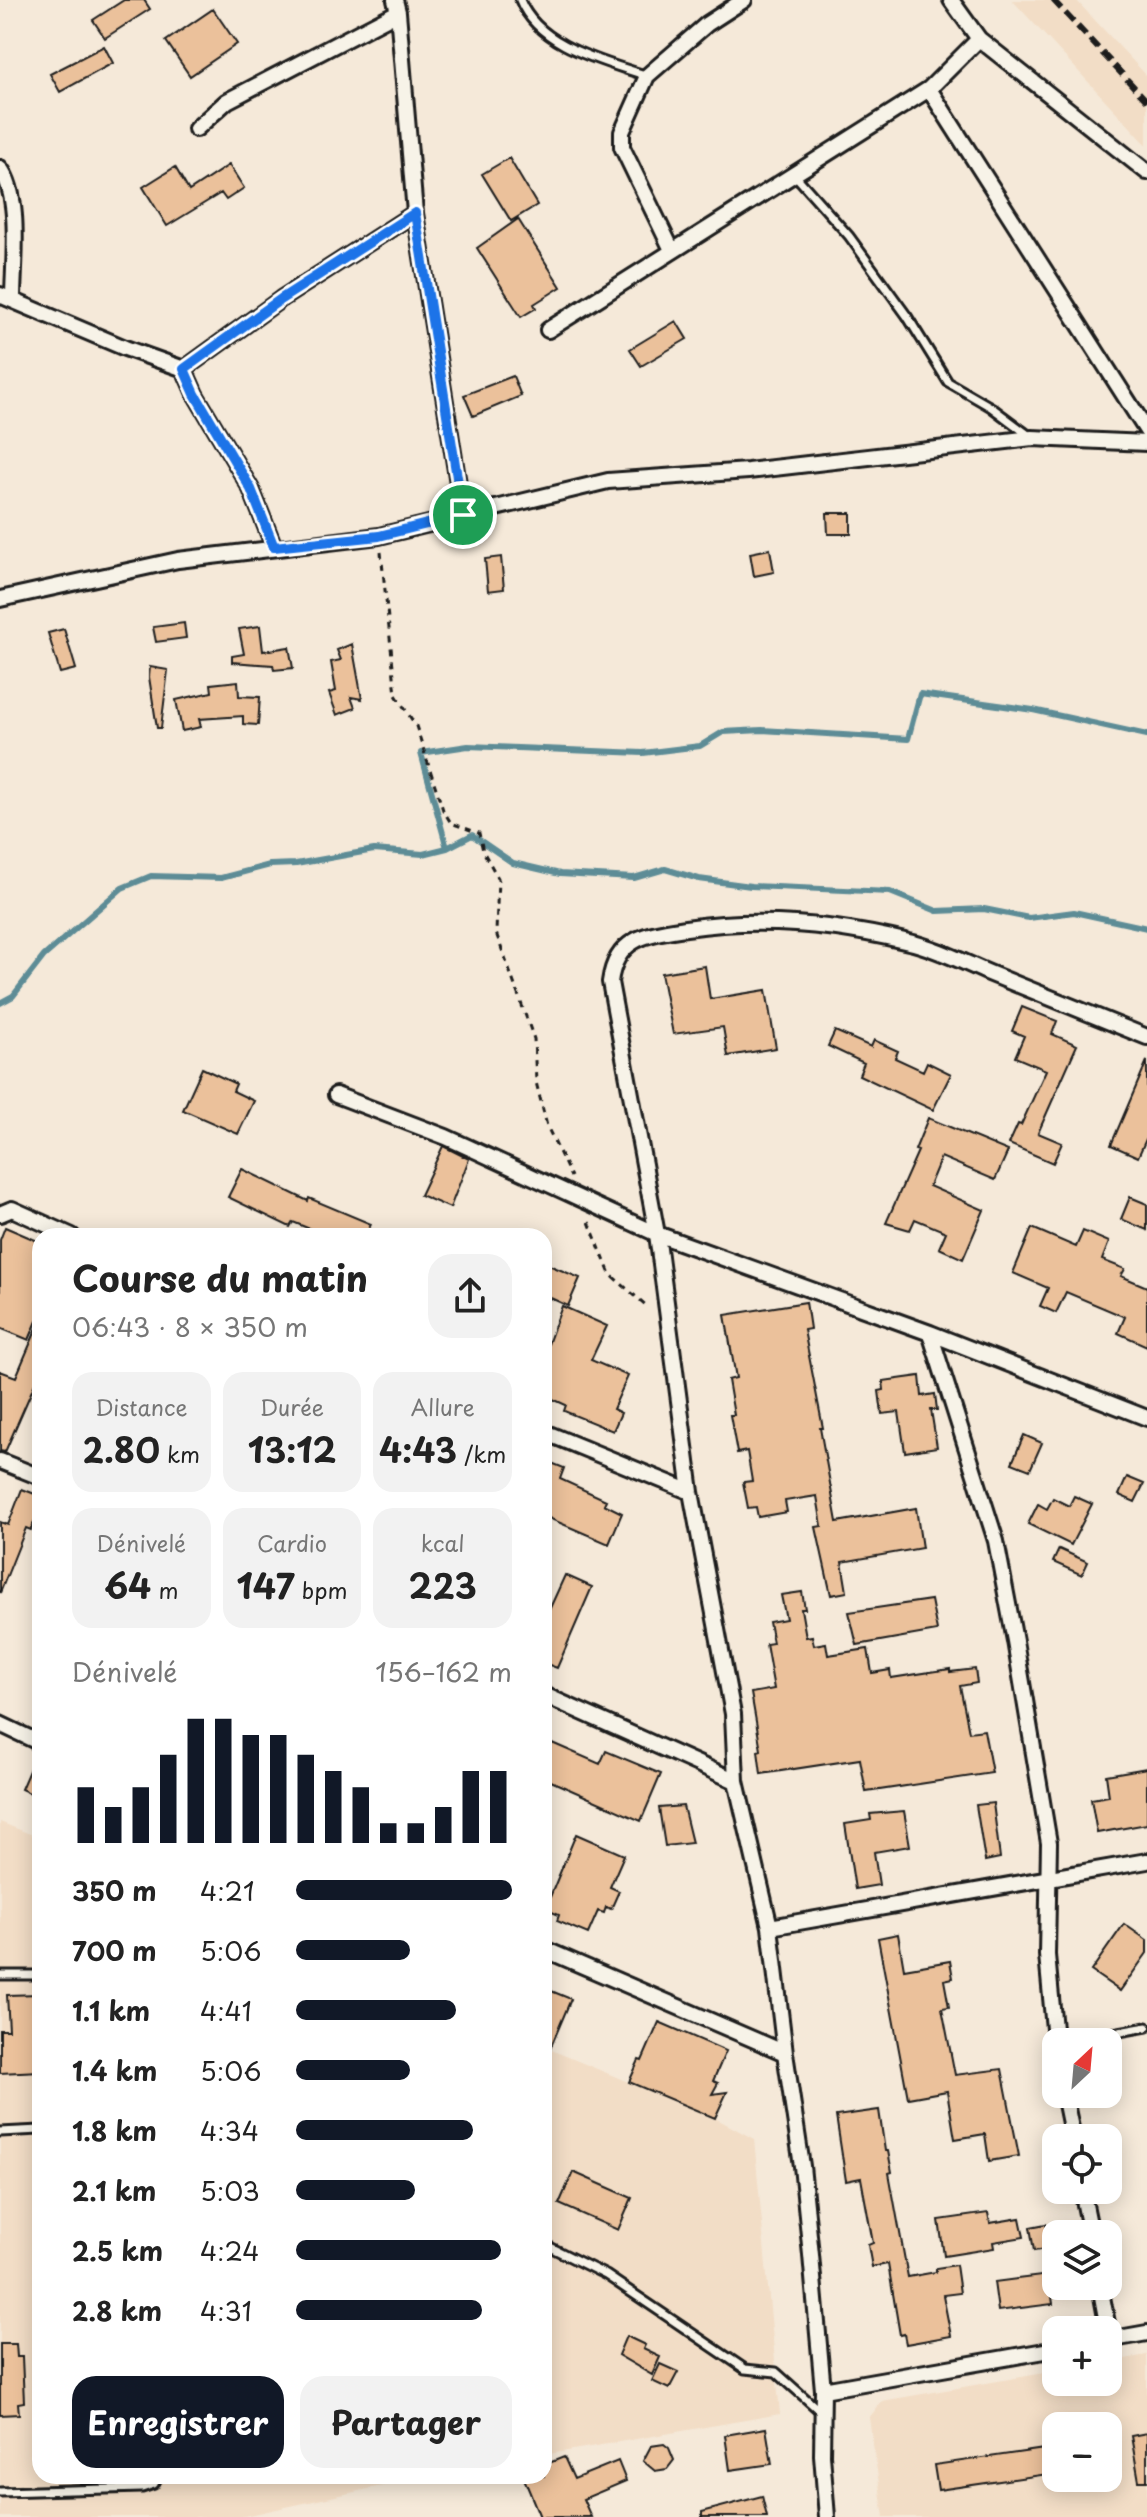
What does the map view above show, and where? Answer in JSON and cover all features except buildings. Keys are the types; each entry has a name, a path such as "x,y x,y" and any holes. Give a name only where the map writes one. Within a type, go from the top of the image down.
{"street":[{"path":"672,250 622,147 622,132 647,76 707,24 744,0"},
{"path":"951,0 979,39 1147,172"},
{"path":"196,129 227,101 397,6 415,213 463,515"},
{"path":"548,330 929,89 979,39"},
{"path":"929,89 1147,431"},
{"path":"0,168 10,181 13,213 7,297 125,348 184,369 195,394 251,489 274,547"},
{"path":"184,369 281,299 415,213"},
{"path":"0,599 178,560 379,536 608,481 748,471 1032,438 1147,443"},
{"path":"827,2517 823,2390 802,2166 770,1927 736,1781 733,1714 691,1492 657,1234 610,982 612,966 629,943 646,936 743,921 849,930 912,942 1147,1037"},
{"path":"336,1095 446,1137 657,1234 930,1333 1147,1418"},
{"path":"0,1214 12,1209 54,1228"},
{"path":"930,1333 996,1541 1049,1843 1047,1955 1055,2028"},
{"path":"552,1435 691,1492"},
{"path":"0,1461 32,1474"},
{"path":"552,1699 736,1781"},
{"path":"0,1724 32,1739"},
{"path":"770,1927 1147,1861"},
{"path":"552,1952 785,2053"},
{"path":"1122,2338 1147,2333"},
{"path":"823,2390 1042,2351"}],"lane":[{"path":"520,0 554,39 647,76"},
{"path":"794,174 849,236 907,316 948,382 991,407 1032,438"},
{"path":"0,1975 32,1975"},
{"path":"1122,2032 1147,2027"},
{"path":"0,2132 32,2130"},
{"path":"552,2248 606,2275 745,2369 776,2372 822,2413"},
{"path":"0,2492 142,2488 154,2484"}],"path":[{"path":"379,536 396,695 416,726 443,810 451,823 479,833 483,851 498,878 496,933 534,1039 536,1082 547,1126 582,1199 610,1274 667,1324"}],"shaded area":[{"path":"1012,0 1076,0 1147,76 1147,145"},
{"path":"0,1822 32,1835 32,2484 391,2484 240,2517 0,2517"},
{"path":"552,2050 715,2118 754,2139 780,2414 552,2454"},
{"path":"1147,2355 1147,2517 884,2517 869,2418 882,2401 1042,2373 1042,2396 1122,2396 1122,2359"}],"waterway":[{"path":"447,848 421,753 468,746 643,753 700,746 723,732 762,730 908,739 920,694 1033,710 1147,735"},
{"path":"0,1003 13,996 44,956 122,888 151,876 221,878 270,865 296,864 374,850 423,854 447,848 472,835 513,863 560,874 634,878 665,869 699,879 751,886 890,892 937,911 984,909 1029,918 1074,912 1147,928"}],"railway":[{"path":"1053,0 1147,101"}],"route":[{"path":"415,213 463,515 379,536 274,547 251,489 195,394 184,369 281,299 415,213"}]}
